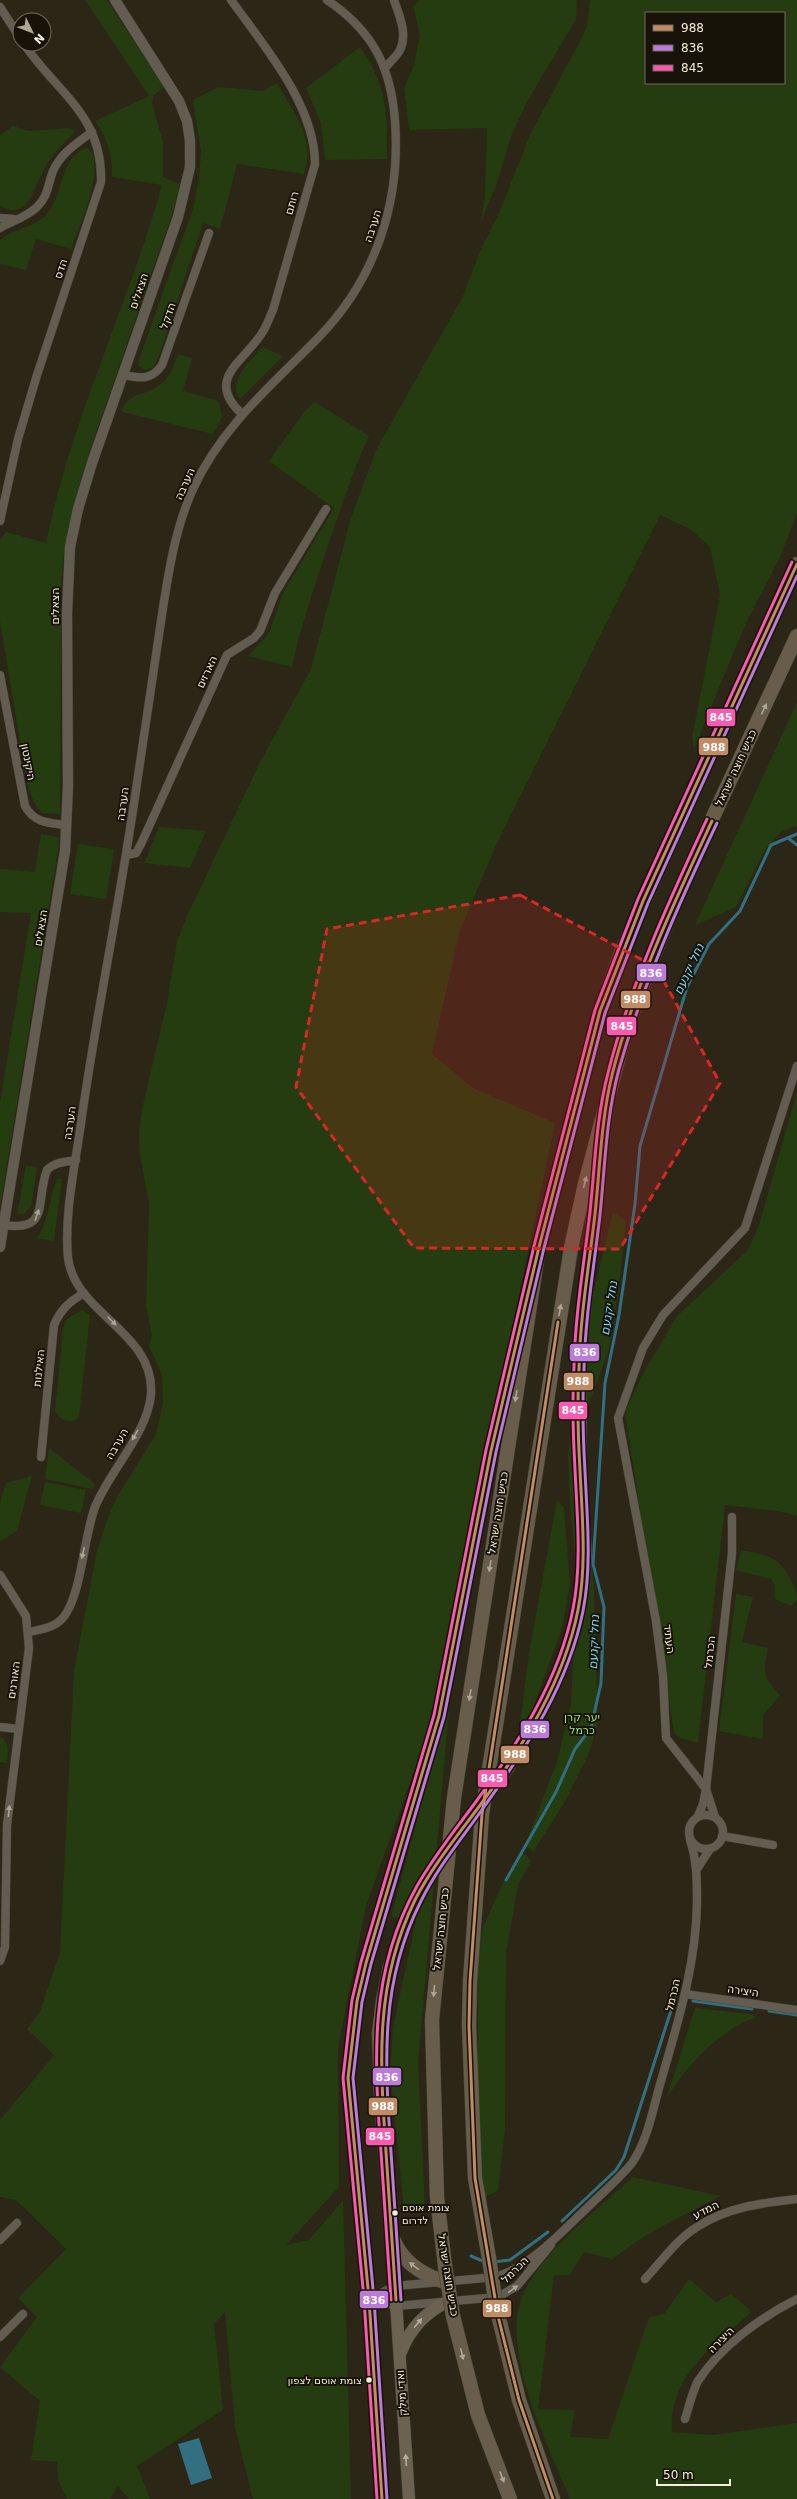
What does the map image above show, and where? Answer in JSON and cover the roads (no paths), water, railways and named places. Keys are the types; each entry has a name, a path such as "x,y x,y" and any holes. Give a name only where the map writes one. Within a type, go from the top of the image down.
{"highway":[{"name":"כביש חוצה ישראל","path":"510,2499 478,2415 453,2316 445,2266 437,2197 432,2072 432,2020 454,1798 539,1247 600,1011 622,950 797,564"},
{"name":"כביש חוצה ישראל","path":"553,2499 520,2400 496,2306 475,2178 469,2026 470,1981 482,1814 557,1328 577,1219 604,1108 625,1033 680,893 797,636"},
{"path":"546,1701 567,1653 576,1620 582,1584 585,1553 580,1486 579,1356 604,1108"},
{"path":"369,2299 348,2078 357,2001 366,1963 440,1716 491,1451 539,1247"},
{"path":"396,2286 381,2096 380,2033 384,1994 400,1935"},
{"path":"393,2238 407,2260 428,2276 445,2282"}],"main road":[{"name":"ואדי מילק","path":"396,2286 399,2356 409,2499"},
{"path":"369,2299 382,2499"},
{"path":"399,2356 418,2321 448,2301"}],"street":[{"name":"הצאלים","path":"0,1247 48,962 65,851 68,786 67,613 70,547 78,509 178,217 190,167 190,141 187,121 179,101 115,0"},
{"name":"רותם","path":"231,0 295,96 311,130 315,149 315,164 272,310 262,333 229,373 226,385 228,398 242,414"},
{"name":"הערבה","path":"29,1632 52,1627 66,1614 95,1508 146,1415 151,1395 150,1379 146,1366 136,1348 84,1293 72,1276 68,1259 70,1212 76,1160 98,1005 126,855 171,556 191,493 206,462 222,437 242,414 323,333 358,287 373,259 383,234 395,185 395,120 392,92 386,67 363,30 346,13 327,0"},
{"path":"386,67 400,50 403,38 401,19 394,0"},
{"path":"0,7 12,26"},
{"name":"הדס","path":"0,521 18,439 37,375 101,182 102,163 97,141 73,102 31,52"},
{"path":"0,228 28,215 38,207 46,196 58,163 74,145 92,132"},
{"path":"0,218 17,219"},
{"name":"הדקל","path":"123,375 149,378 156,374 162,365 209,232"},
{"name":"הארזים","path":"126,855 136,853 141,844 227,655 254,638 260,631 275,593 326,509"},
{"name":"היקינטון","path":"0,675 25,806 29,814 37,820 66,825"},
{"name":"העתיד","path":"706,1789 666,1738 663,1676 656,1621 631,1480 618,1418 643,1348 663,1314 745,1228 797,1066"},
{"path":"4,1225 25,1226 34,1222 38,1215 47,1170 52,1165 76,1160"},
{"name":"האילנות","path":"41,1457 54,1325 60,1311 68,1303 84,1293"},
{"name":"הכרמל","path":"698,1816 703,1804 706,1789 732,1553 732,1517"},
{"name":"האורנים","path":"0,1575 23,1611 29,1632 29,1648 7,1825 4,1947 0,1961"},
{"path":"0,1727 18,1729"},
{"name":"הכרמל","path":"706,1789 715,1817"},
{"path":"697,1870 710,1849 720,1842 722,1836 722,1826 715,1817 704,1814 698,1816 689,1825 690,1840 698,1848 710,1849"},
{"path":"722,1836 774,1845"},
{"name":"הכרמל","path":"369,2299 396,2286 504,2275 526,2262 561,2232 625,2172 638,2154 686,1994 696,1937 697,1870 690,1840"},
{"name":"היצירה","path":"686,1994 797,2010"},
{"name":"המדע","path":"645,2279 696,2227 719,2214 748,2205 797,2199"},
{"path":"0,2240 17,2223"},
{"name":"הכרמל","path":"369,2299 396,2306 491,2298 507,2293 525,2279 561,2232"},
{"name":"היצירה","path":"685,2419 698,2382 713,2363 743,2333 763,2318 797,2299"},
{"path":"0,2336 23,2314"}],"water":[{"path":"199,2438 212,2478 191,2485 178,2444"}],"waterway":[{"name":"נחל יקנעם","path":"506,1880 556,1792 575,1749 591,1728 601,1683 604,1607 593,1564 605,1383 619,1315 635,1204 640,1146 687,987 709,944 740,911 771,845 797,834"},
{"path":"788,838 797,845"},
{"path":"562,2221 616,2170 624,2157 675,1998"},
{"path":"693,2001 752,2009"},
{"path":"769,2011 797,2015"},
{"path":"493,2262 510,2260 548,2232"},
{"path":"471,2256 485,2262"}],"tunnel":[{"path":"401,1935 416,1899 443,1856 509,1766 546,1701"}],"place":[{"name":"צומת אוסם לדרום","path":"395,2213"},
{"name":"צומת אוסם לצפון","path":"369,2380"}],"park label":[{"name":"יער קרן כרמל","path":"582,1723"}]}
